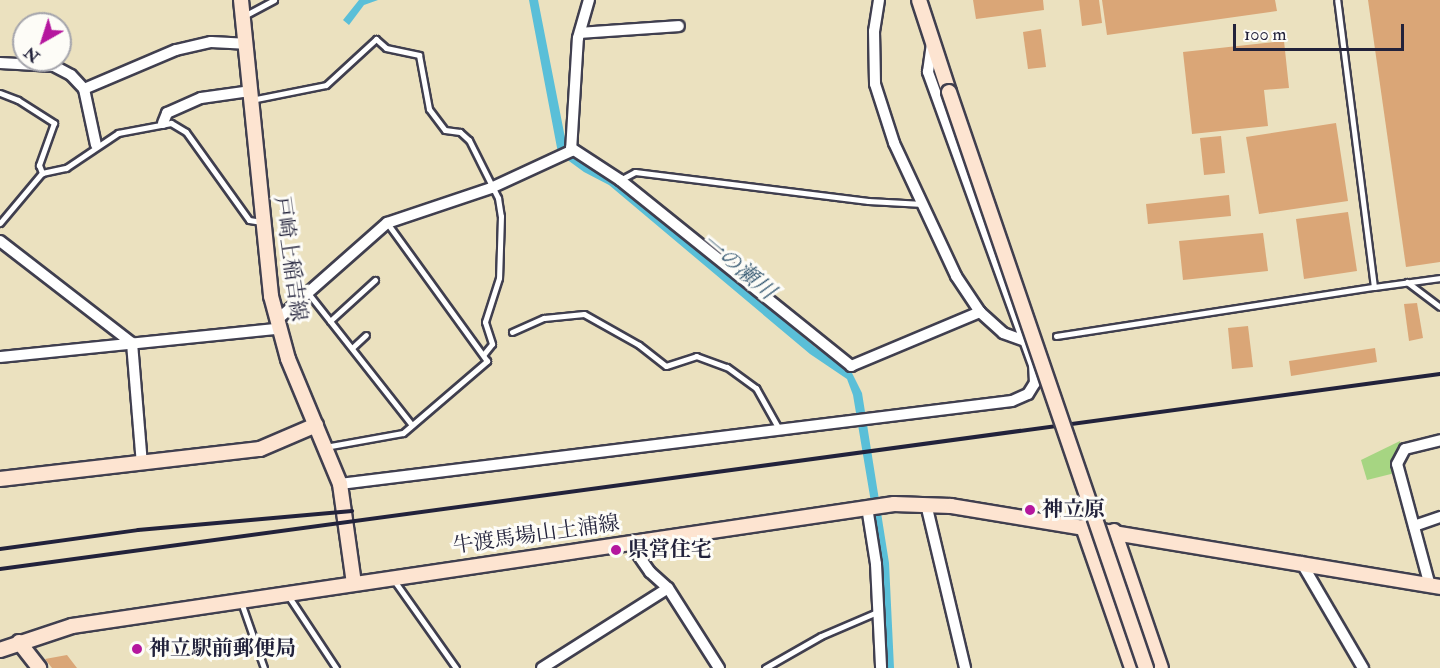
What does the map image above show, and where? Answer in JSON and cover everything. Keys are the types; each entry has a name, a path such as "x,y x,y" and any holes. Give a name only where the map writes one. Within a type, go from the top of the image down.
{"main road":[{"name":"戸崎上稲吉線","path":"241,0 262,222 277,325 340,484 354,583"},
{"path":"919,0 1146,668"},
{"path":"0,479 260,449 316,425"},
{"name":"牛渡馬場山土浦線","path":"0,650 72,626 867,507 926,504 1114,531 1435,586"},
{"path":"1083,527 1132,668"},
{"path":"1114,531 1161,668"},
{"path":"19,642 39,668"}],"street":[{"path":"571,148 580,33 590,0"},
{"path":"879,0 874,32 875,84 894,143 925,204 956,276 980,312 1003,333 1025,341"},
{"path":"580,33 679,26"},
{"path":"340,484 1012,401 1028,394 1035,382 1025,341 928,72 932,38"},
{"path":"84,89 176,50 211,42 245,44"},
{"path":"0,63 54,66 71,75 84,89 96,144"},
{"path":"163,123 167,113 201,98 250,96"},
{"path":"571,148 620,180 851,366 980,312"},
{"path":"0,357 277,325 308,293 387,223 494,187 571,148"},
{"path":"0,242 132,343 142,464"},
{"path":"1435,586 1414,526 1397,464 1405,449 1440,440"},
{"path":"926,504 965,668"},
{"path":"867,507 879,611 881,668"},
{"path":"1414,526 1440,517"},
{"path":"628,542 650,572 668,588 719,668"},
{"path":"1301,562 1363,668"},
{"path":"542,668 668,588"}],"lane":[{"path":"243,16 274,0"},
{"path":"1337,0 1374,286"},
{"path":"250,96 326,85 376,39 386,48 419,55 429,109 445,130 460,132 469,140 494,187 501,216 499,278 485,322 492,344 483,355"},
{"path":"0,93 18,100 54,123 39,165 42,173"},
{"path":"0,223 42,173 66,168 96,144 118,134 163,123 171,123 186,132 249,220 262,222"},
{"path":"620,180 635,172 868,201 925,204"},
{"path":"325,447 403,433 487,361 387,223"},
{"path":"1056,336 1374,286 1440,278"},
{"path":"330,321 375,279"},
{"path":"1407,282 1440,307"},
{"path":"308,293 412,425"},
{"path":"512,332 544,318 584,314 639,345 666,366 696,356 727,367 756,388 779,429"},
{"path":"352,348 366,335"},
{"path":"391,578 456,668"},
{"path":"287,594 336,668"},
{"path":"241,601 264,668"},
{"path":"765,668 821,636 879,611"}],"green space":[{"path":"1400,441 1404,456 1395,473 1367,480 1361,460"}],"water":[{"path":"359,0 378,0 364,5 349,25 343,20"},
{"path":"529,0 538,0 567,148 613,178 815,347 852,373 862,393 889,563 894,668 884,668 873,514 853,395 847,379 810,354 609,185 584,172 558,153"}],"building":[{"path":"973,0 1043,0 1044,10 976,19"},
{"path":"1079,0 1099,0 1102,23 1082,26"},
{"path":"1102,0 1275,0 1277,11 1107,35"},
{"path":"1368,0 1440,0 1440,262 1406,267"},
{"path":"1041,29 1046,67 1028,69 1023,32"},
{"path":"1284,41 1289,88 1264,90 1268,126 1192,134 1183,52"},
{"path":"1336,123 1348,201 1259,214 1246,137"},
{"path":"1221,136 1225,173 1204,175 1200,138"},
{"path":"1229,195 1231,216 1148,224 1146,204"},
{"path":"1348,212 1357,271 1304,279 1296,219"},
{"path":"1263,233 1268,271 1183,280 1179,241"},
{"path":"1417,303 1423,338 1409,341 1404,304"},
{"path":"1248,326 1253,367 1232,369 1228,328"},
{"path":"1375,348 1377,362 1291,376 1289,361"},
{"path":"67,655 77,668 52,668 45,659"}],"railway":[{"path":"0,569 1440,374"},
{"path":"0,549 138,530 352,511"}],"place":[{"name":"神立原","path":"1030,510"},
{"name":"県営住宅","path":"616,550"},
{"name":"神立駅前郵便局","path":"137,649"}],"water label":[{"name":"一の瀬川","path":"738,267"}]}
